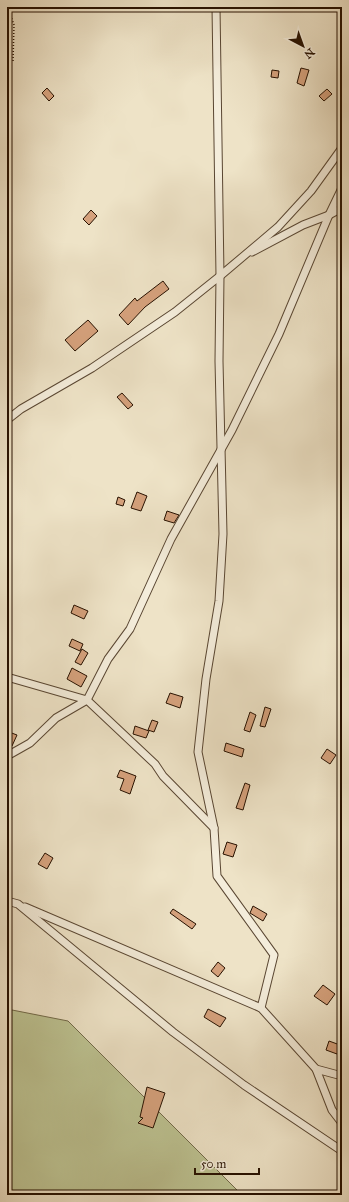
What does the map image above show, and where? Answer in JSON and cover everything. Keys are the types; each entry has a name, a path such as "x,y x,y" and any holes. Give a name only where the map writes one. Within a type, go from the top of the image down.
{"street":[{"path":"216,7 220,276 219,361 223,534 219,601 206,679 198,752 214,828 217,876 274,955 261,1008"},
{"path":"7,420 20,409 92,368 168,316 220,276 278,227 311,191 342,148"},
{"path":"7,756 30,743 56,718 87,700 108,659 130,629 171,539 232,430 279,334 329,215 342,188"},
{"path":"240,259 303,225 329,215 342,208"},
{"path":"7,677 87,700 155,764 163,776 214,828"},
{"path":"7,901 18,904 261,1008 316,1069 332,1110 342,1123"},
{"path":"18,904 173,1032 244,1085 342,1151"},
{"path":"316,1069 342,1076"}],"path":[{"path":"8,7 14,25 13,62"}],"green space":[{"path":"7,1009 68,1021 242,1195 7,1195"}],"building":[{"path":"301,68 309,70 304,86 297,83"},
{"path":"272,70 279,71 278,78 271,77"},
{"path":"47,88 54,96 49,101 42,93"},
{"path":"327,89 332,94 324,101 319,96"},
{"path":"91,210 97,216 89,225 83,219"},
{"path":"163,281 169,289 145,307 128,325 119,315 135,298 137,301"},
{"path":"88,320 98,331 75,351 65,340"},
{"path":"122,393 133,405 128,409 117,397"},
{"path":"137,492 147,496 141,511 131,508"},
{"path":"118,497 125,500 123,506 116,504"},
{"path":"167,511 179,515 174,523 164,520"},
{"path":"74,605 88,611 84,619 71,613"},
{"path":"72,639 83,644 80,651 69,646"},
{"path":"82,649 88,653 81,665 75,662"},
{"path":"72,668 87,676 81,687 67,679"},
{"path":"170,693 183,697 180,708 166,703"},
{"path":"265,707 271,709 265,727 260,726"},
{"path":"250,712 256,715 250,732 244,730"},
{"path":"152,720 158,722 154,732 148,730"},
{"path":"135,726 149,731 146,738 133,734"},
{"path":"9,732 17,735 12,746 7,744 7,736"},
{"path":"226,743 244,749 242,757 224,751"},
{"path":"327,749 336,755 330,764 321,758"},
{"path":"120,770 136,776 130,794 120,790 124,779 117,777"},
{"path":"245,783 250,785 243,810 236,808"},
{"path":"227,842 237,845 233,857 223,854"},
{"path":"45,853 53,858 47,869 38,864"},
{"path":"253,906 267,914 263,921 250,913"},
{"path":"173,909 196,924 192,929 170,913"},
{"path":"218,962 225,968 218,977 211,971"},
{"path":"323,985 335,994 327,1005 314,996"},
{"path":"208,1009 226,1018 220,1027 204,1017"},
{"path":"329,1041 340,1045 337,1054 326,1050"},
{"path":"147,1087 165,1093 153,1128 138,1123 143,1118 140,1117"}]}
